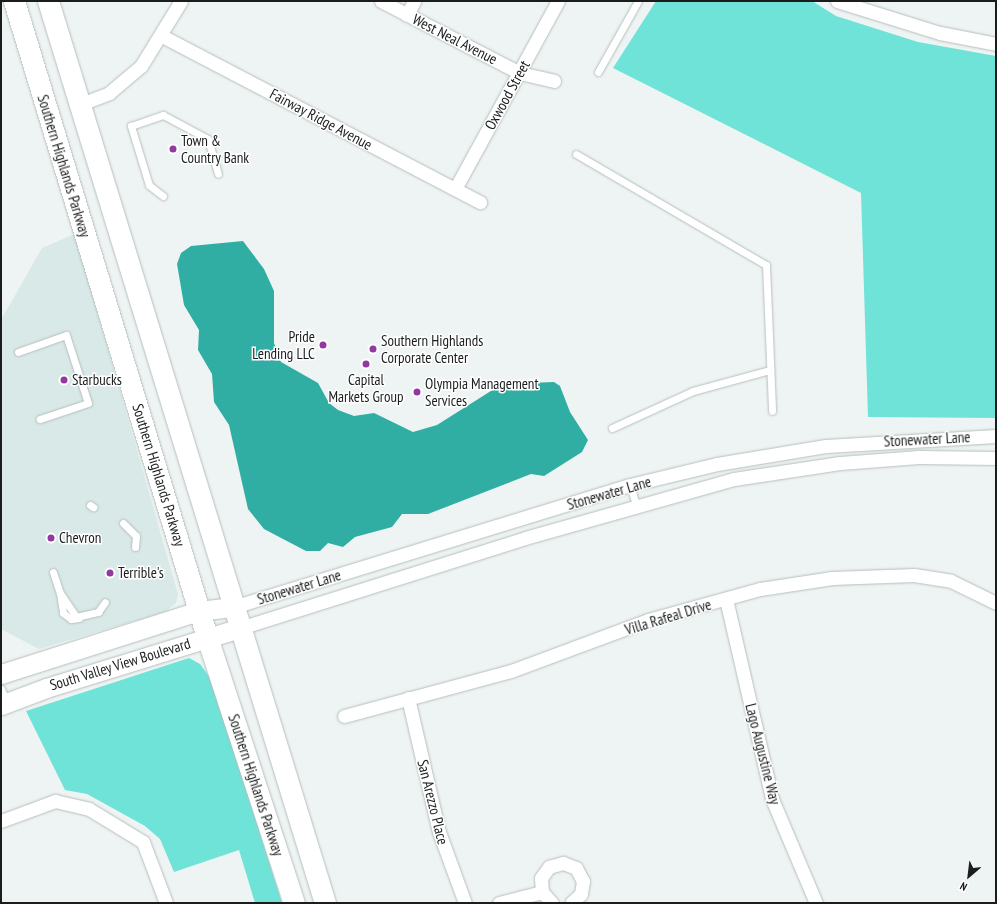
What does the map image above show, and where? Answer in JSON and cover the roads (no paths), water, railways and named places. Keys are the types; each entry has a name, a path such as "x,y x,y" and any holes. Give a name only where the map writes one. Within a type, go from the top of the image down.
{"main road":[{"name":"Southern Highlands Parkway","path":"14,1 207,637 294,903"},
{"name":"Southern Highlands Parkway","path":"48,1 81,104 123,249 325,903"},
{"path":"92,258 123,249"},
{"name":"South Valley View Boulevard","path":"1,674 200,611 233,607"},
{"name":"South Valley View Boulevard","path":"3,699 240,628"}],"street":[{"path":"81,104 109,93 141,66 162,36 181,1"},
{"name":"West Neal Avenue","path":"381,1 520,73 554,81"},
{"path":"407,14 414,1"},
{"name":"Oxwood Street","path":"455,189 520,73 558,1"},
{"path":"836,1 934,32 996,44"},
{"name":"Fairway Ridge Avenue","path":"162,36 480,202"},
{"name":"Stonewater Lane","path":"233,607 630,485 811,448 996,436"},
{"name":"Stonewater Lane","path":"240,628 636,505 782,470 919,457 996,458"},
{"name":"Villa Rafeal Drive","path":"344,716 511,671 648,620 726,599 792,584 887,575 939,578 994,598"},
{"name":"Lago Augustine Way","path":"726,599 772,799 816,903"},
{"name":"San Arezzo Place","path":"408,698 439,832 466,903"},
{"path":"1,821 55,801 78,805 114,822 144,842 166,903"},
{"path":"552,903 542,892 544,872 556,864 570,865 583,881 581,894 572,903"},
{"path":"499,903 542,892"}],"lane":[{"path":"598,72 638,1"},
{"path":"163,196 149,185 131,126 163,115 208,139 218,174"},
{"path":"576,154 766,265 772,411"},
{"path":"18,352 66,335 88,403 40,419"},
{"path":"612,428 693,391 770,370"},
{"path":"630,485 636,505"},
{"path":"123,523 136,536 135,547"},
{"path":"53,572 60,593 71,614 80,618 98,612 105,602"}],"place":[{"name":"Town & Country Bank","path":"173,149"},
{"name":"Pride Lending LLC","path":"323,345"},
{"name":"Southern Highlands Corporate Center","path":"373,349"},
{"name":"Capital Markets Group","path":"366,364"},
{"name":"Starbucks","path":"64,380"},
{"name":"Olympia Management Services","path":"417,392"},
{"name":"Chevron","path":"51,538"},
{"name":"Terrible's","path":"110,573"}]}
